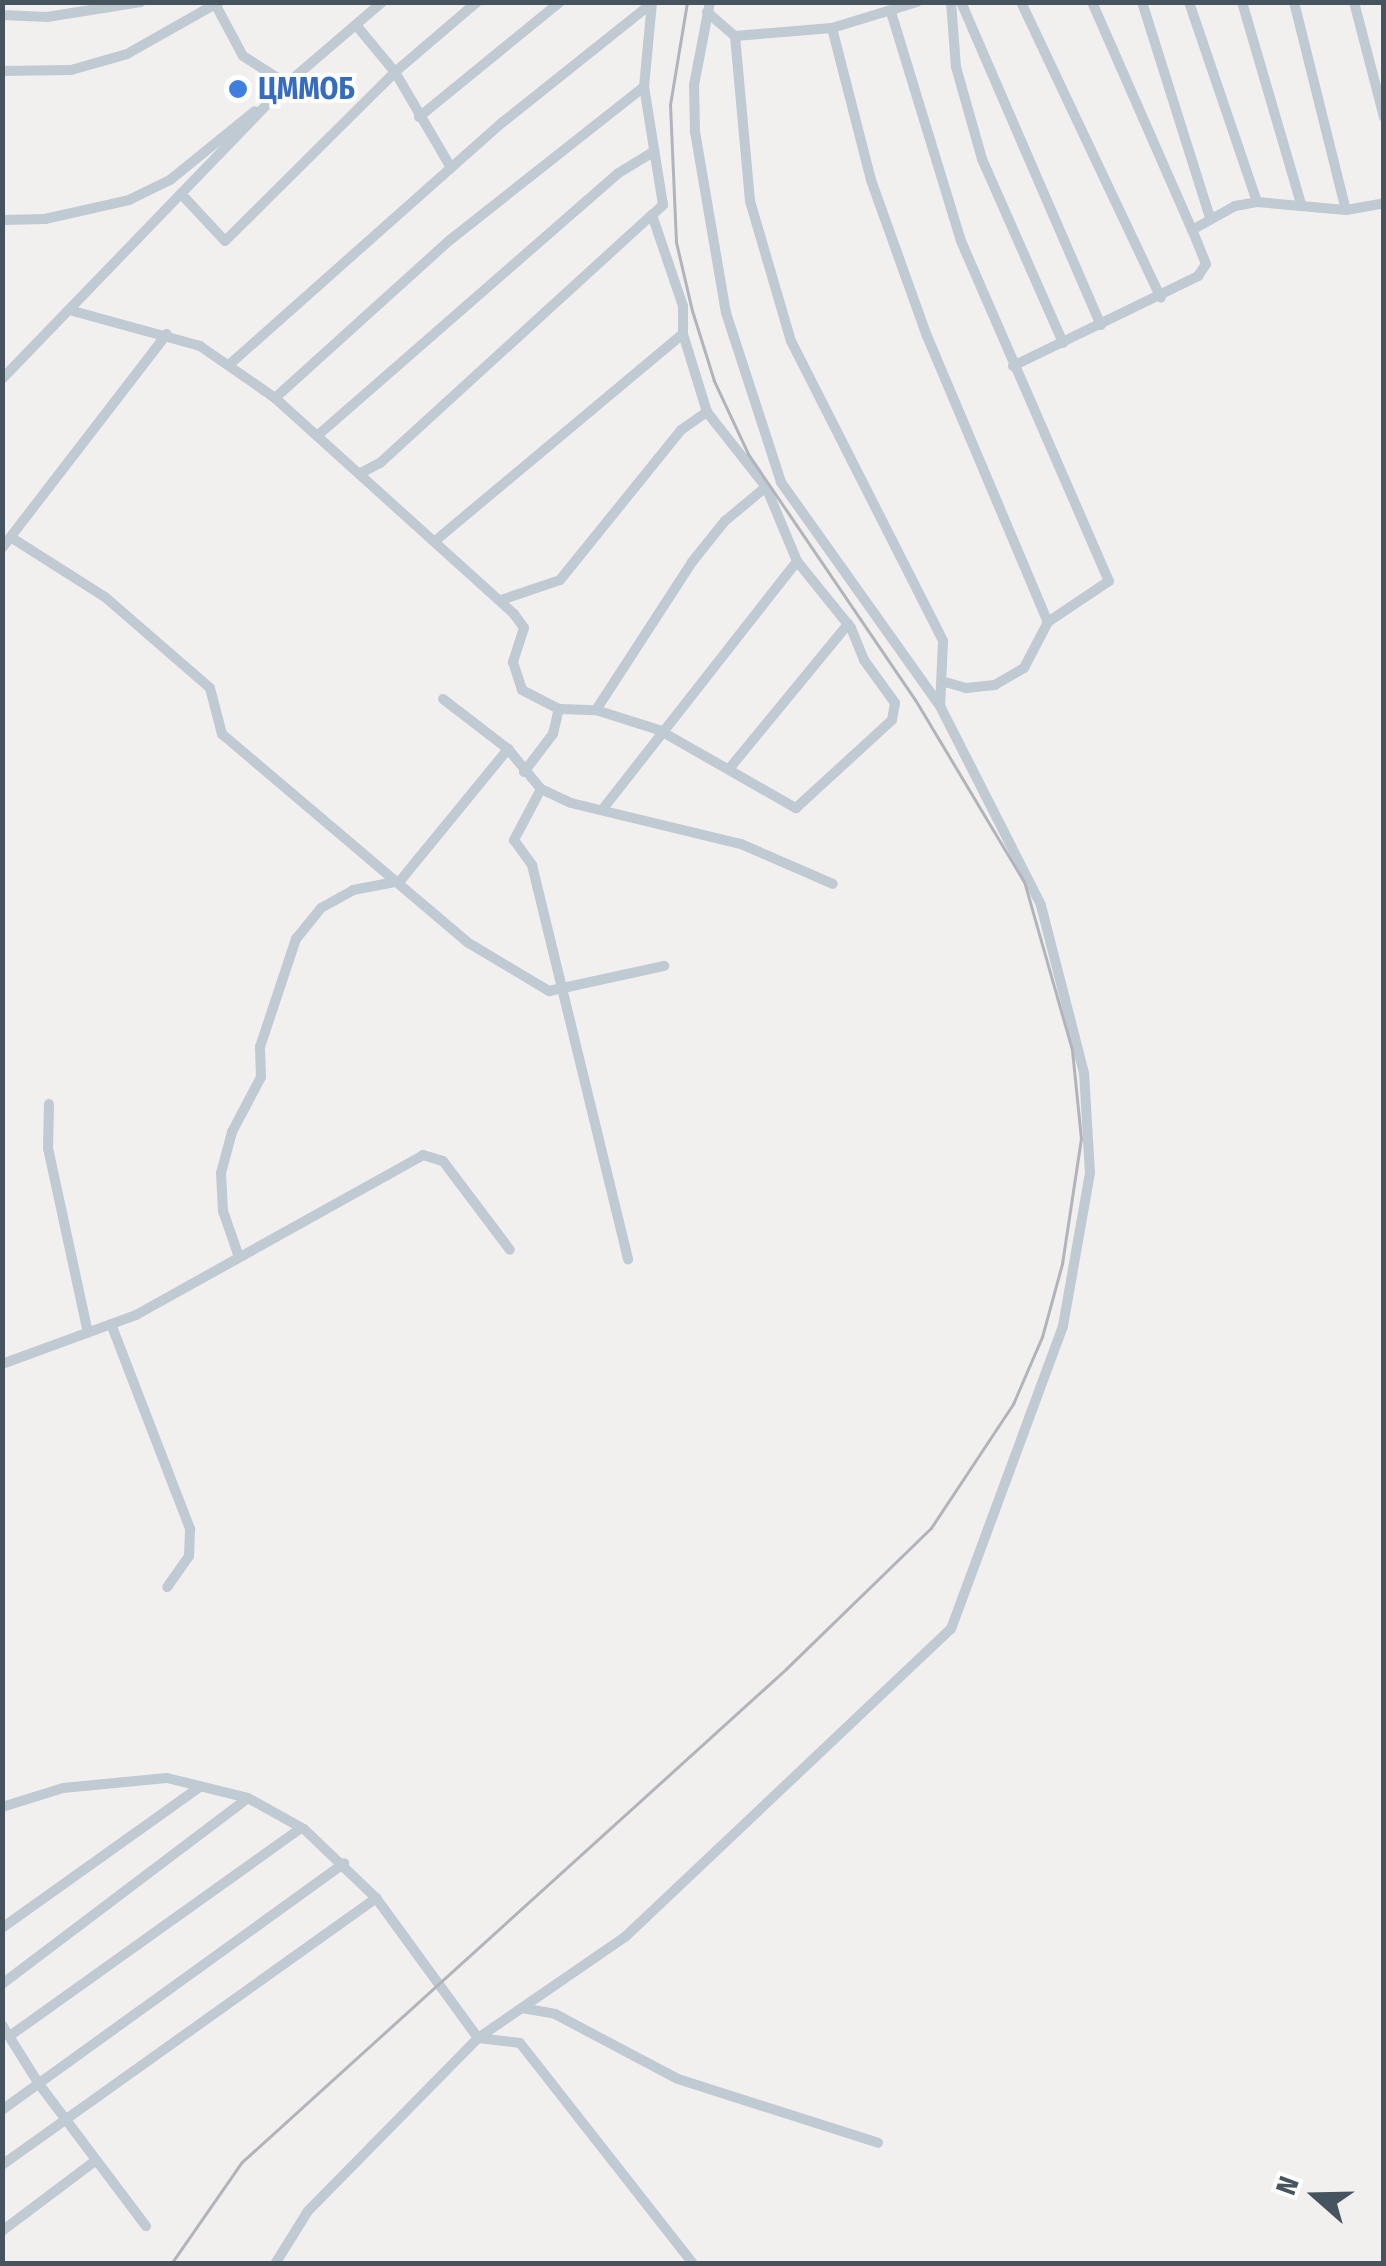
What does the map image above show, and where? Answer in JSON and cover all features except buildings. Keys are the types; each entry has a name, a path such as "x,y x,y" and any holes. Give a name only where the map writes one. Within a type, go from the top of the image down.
{"street":[{"path":"2,15 47,16 140,2"},
{"path":"2,220 46,220 129,200 194,163 382,2"},
{"path":"184,197 225,241 395,72 476,2"},
{"path":"420,117 560,2"},
{"path":"736,36 832,28 917,2"},
{"path":"951,2 956,67 982,159 1063,343"},
{"path":"961,2 1101,325"},
{"path":"1022,2 1161,298"},
{"path":"1013,366 1161,298 1205,271 1192,230 1092,2"},
{"path":"1142,2 1210,218"},
{"path":"1189,2 1257,202"},
{"path":"1242,2 1301,204"},
{"path":"1294,2 1346,210"},
{"path":"1354,2 1384,116"},
{"path":"360,474 380,463 663,205 644,87 652,3"},
{"path":"230,364 451,168 652,3"},
{"path":"2,71 71,70 127,54 212,4 243,56 288,84"},
{"path":"708,7 736,36 750,201 791,341 943,641 940,706"},
{"path":"275,2264 308,2212 478,2038 625,1937 951,1629 1063,1326 1090,1173 1084,1074 1041,905 940,706 782,482 726,313 695,130 694,85 708,7"},
{"path":"891,12 961,241 1108,580 1048,622 1024,668 995,685 966,688 944,682"},
{"path":"356,25 395,72 451,168"},
{"path":"832,28 871,180 927,336 1048,622"},
{"path":"2,379 184,197 288,84"},
{"path":"275,398 450,240 644,87"},
{"path":"318,436 617,174 653,152"},
{"path":"1192,230 1210,218 1257,202 1346,210 1384,203"},
{"path":"73,311 167,334 230,364 275,398 500,600 524,628 514,674 522,690 560,710 596,710 659,730 796,808 892,720 895,702 864,660 848,624 797,561 766,487 707,412 683,334 683,306 652,215"},
{"path":"2,548 167,334"},
{"path":"435,541 683,334"},
{"path":"500,600 560,580 681,430 707,412"},
{"path":"596,710 692,562 726,521 766,487"},
{"path":"12,538 105,597 210,688 222,734 467,942 538,986 562,992 664,966"},
{"path":"602,810 659,730 797,561"},
{"path":"729,770 848,624"},
{"path":"443,698 508,749 540,789 602,810 741,844 833,884"},
{"path":"524,772 553,734 560,710"},
{"path":"240,1257 223,1211 221,1173 232,1132 260,1077 260,1047 296,939 321,908 353,890 400,882 508,749"},
{"path":"540,789 514,840 532,866 628,1259"},
{"path":"49,1104 48,1148 88,1332"},
{"path":"2,1364 111,1324 423,1155 442,1161 510,1250"},
{"path":"111,1324 190,1529 189,1556 168,1587"},
{"path":"2,1807 115,1779 168,1778 248,1798 301,1828 344,1863 376,1898 478,2038 520,2043 693,2264"},
{"path":"2,1928 200,1787"},
{"path":"2,1984 248,1798"},
{"path":"2,2052 13,2040 301,1828"},
{"path":"2,2110 344,1863"},
{"path":"2,2165 376,1898"},
{"path":"522,2008 555,2014 678,2079 878,2144"},
{"path":"2,2024 38,2084 146,2226"},
{"path":"2,2232 95,2162"}],"railway":[{"path":"171,2264 242,2162 786,1669 931,1528 1013,1404 1042,1337 1062,1264 1081,1139 1072,1050 1024,882 915,700 748,454 714,381 692,311 676,242 670,105 687,2"}],"place":[{"name":"ЦММОБ","path":"238,89"}]}
